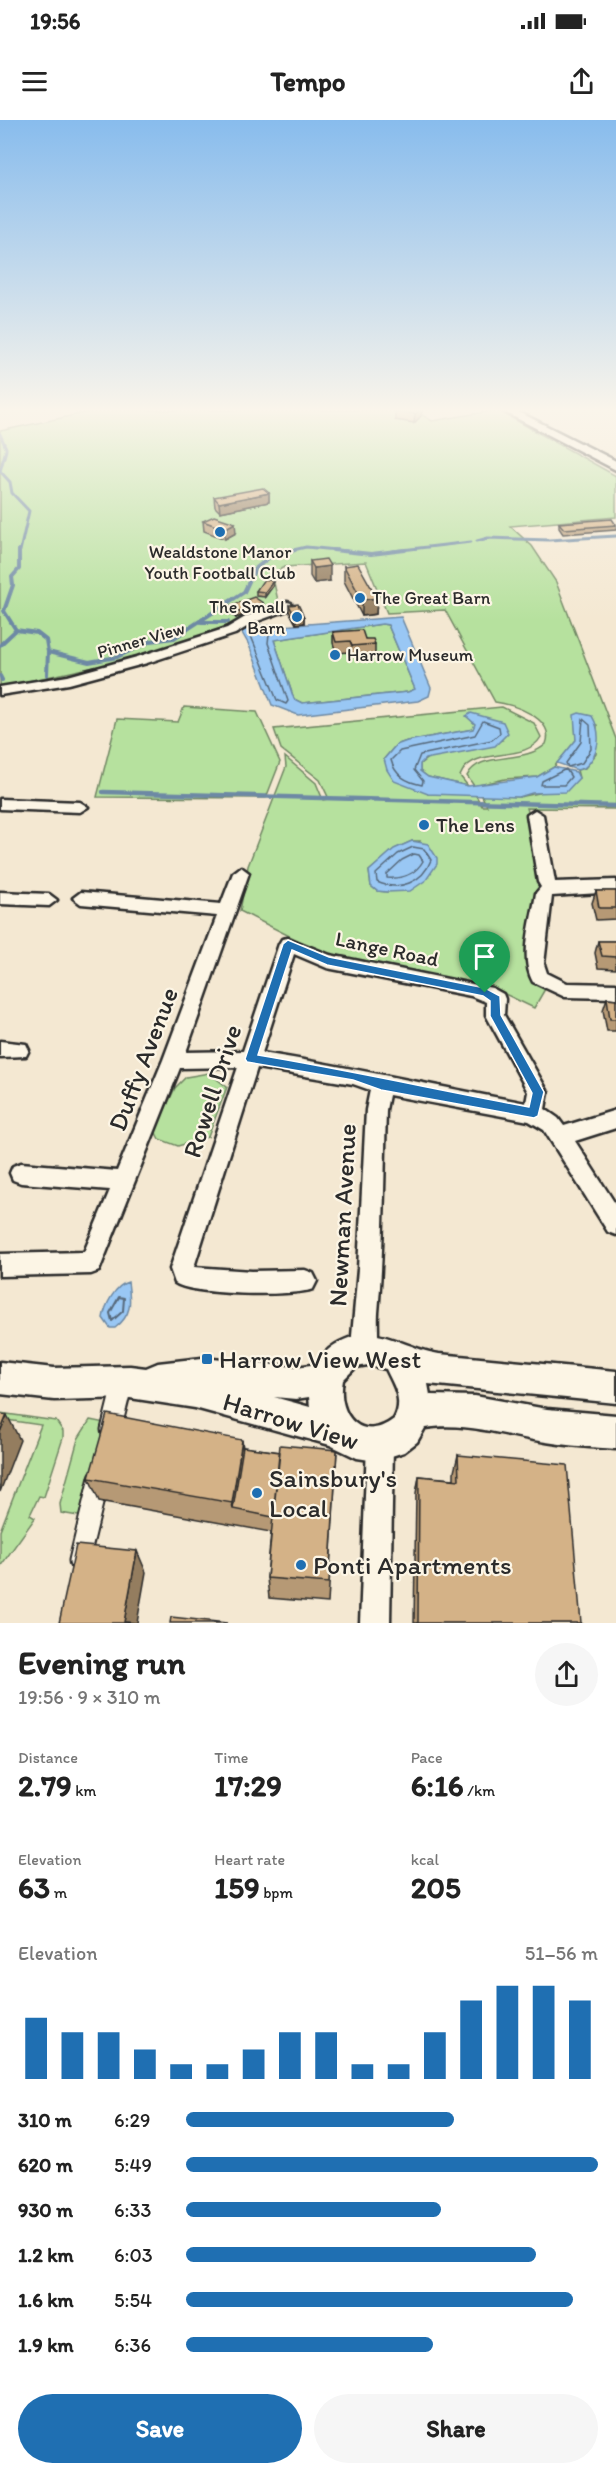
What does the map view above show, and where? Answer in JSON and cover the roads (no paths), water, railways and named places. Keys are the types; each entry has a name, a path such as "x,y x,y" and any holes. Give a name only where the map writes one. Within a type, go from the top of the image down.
{"street":[{"name":"Pinner View","path":"0,691 69,680 142,660 231,631 252,619 287,606"},
{"path":"0,804 80,807"},
{"path":"535,815 546,882 551,888"},
{"name":"Duffy Avenue","path":"0,1265 91,1263 173,1060 241,873"},
{"path":"616,886 551,888 544,893 535,964 538,976 565,990 616,991"},
{"path":"0,898 49,900"},
{"path":"81,898 229,911"},
{"name":"Rowell Drive","path":"288,944 182,1269 183,1275 187,1278 252,1282 305,1281"},
{"name":"Lange Road","path":"288,944 327,961 471,989 496,999 495,1016 538,1092 534,1113"},
{"path":"173,1060 251,1059 353,1076 381,1085 534,1113 551,1124 560,1136 616,1225"},
{"name":"Newman Avenue","path":"366,1349 364,1336 370,1269 376,1110 381,1085"},
{"path":"560,1136 616,1119"},
{"path":"21,1173 123,1181"},
{"path":"336,1430 325,1407 327,1378 331,1369 344,1356 366,1349 388,1354 398,1360 425,1368 616,1387"},
{"path":"398,1360 408,1372 415,1387 417,1401 413,1414"},
{"name":"Harrow View","path":"0,1378 54,1384 127,1381 202,1374 296,1383 327,1378"},
{"path":"74,1581 104,1456 127,1381"},
{"name":"Harrow View","path":"127,1381 195,1392 336,1430 353,1442 380,1445 398,1437 410,1423 413,1414"},
{"path":"413,1414 430,1409 487,1414 559,1428 616,1432"},
{"path":"375,1623 380,1445"}],"water":[{"path":"401,617 431,688 429,696 418,701 298,715 272,705 249,645 241,631 248,625 281,626","holes":["388,625 415,689 408,692 302,703 294,699 274,640"]},
{"path":"471,713 503,722 508,733 495,746 425,759 420,764 420,771 428,777 468,786 537,777 554,767 576,772 579,778 566,792 532,793 519,797 428,794 394,781 387,770 384,759 396,745 473,729 475,724 466,716"},
{"path":"579,713 592,716 597,729 598,744 589,763 577,770 557,763 576,740 574,715"},
{"path":"412,841 428,844 437,858 437,864 426,880 410,891 377,891 371,886 369,871 394,849"},
{"path":"128,1282 129,1308 121,1323 115,1328 110,1328 103,1318 106,1308 119,1287"}],"waterway":[{"path":"8,480 12,493 29,511 20,551"},
{"path":"477,541 488,538 549,540 616,536"},
{"path":"393,551 471,542"},
{"path":"289,551 306,547 347,551"},
{"path":"16,630 4,611 13,585 12,577 19,569 19,550"},
{"path":"48,652 89,662 117,657 151,641 174,638 244,592 255,569 271,556 295,550"},
{"path":"333,550 371,554 405,550"},
{"path":"201,622 228,622"},
{"path":"0,645 16,630"},
{"path":"16,630 37,633 46,640 48,652"},
{"path":"47,675 48,652"},
{"path":"0,676 2,680"},
{"path":"103,792 616,806"}],"place":[{"name":"Wealdstone Manor Youth Football Club","path":"220,532"},
{"name":"The Great Barn","path":"360,598"},
{"name":"The Small Barn","path":"297,617"},
{"name":"Harrow Museum","path":"335,655"},
{"name":"The Lens","path":"424,825"},
{"name":"Harrow View West","path":"207,1359"},
{"name":"Sainsbury's Local","path":"257,1493"},
{"name":"Ponti Apartments","path":"301,1565"}]}
